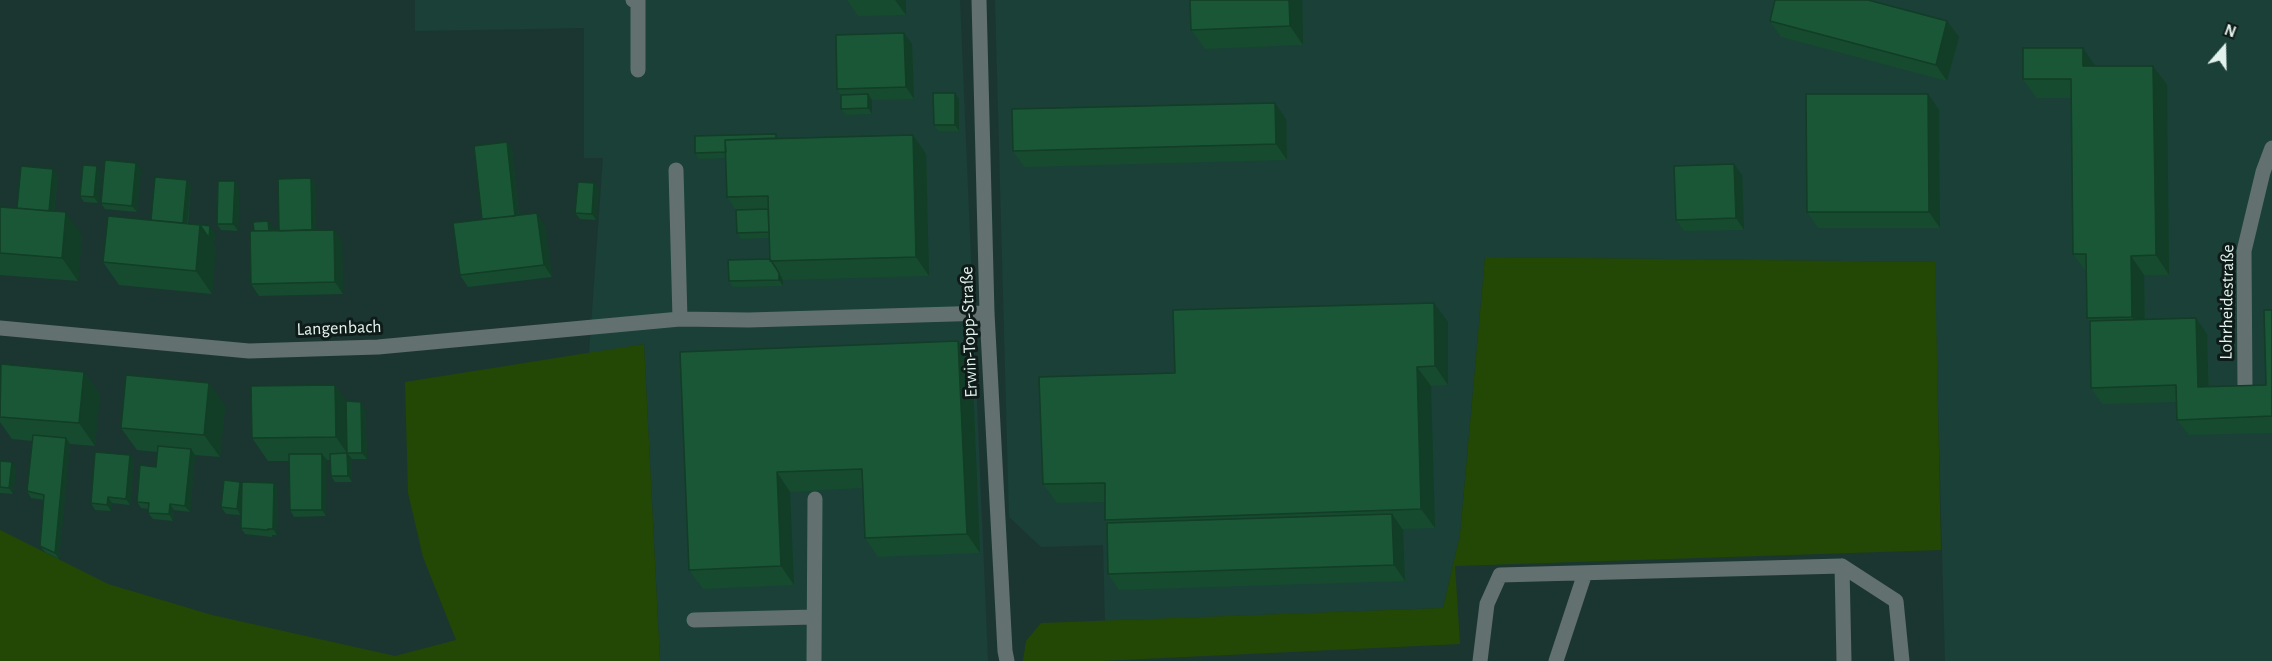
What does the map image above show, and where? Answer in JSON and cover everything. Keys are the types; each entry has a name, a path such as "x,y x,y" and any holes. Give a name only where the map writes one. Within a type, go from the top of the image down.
{"street":[{"path":"633,0 638,0 638,70"},
{"name":"Erwin-Topp-Straße","path":"979,0 987,313 1007,661"},
{"name":"Lohrheidestraße","path":"2245,389 2244,251 2263,172 2272,148"},
{"path":"676,170 680,319"},
{"name":"Langenbach","path":"0,328 249,351 378,347 680,319 749,320 987,313"},
{"path":"814,661 815,499"},
{"path":"1842,566 1844,661"},
{"path":"1480,661 1487,604 1500,575 1842,566 1896,601 1902,661"},
{"path":"1556,661 1585,573"},
{"path":"694,620 813,617"}],"shaded area":[{"path":"415,0 960,0 988,661 660,661 644,344 589,354 603,158 584,158 584,28 415,31"},
{"path":"995,0 2272,0 2272,661 1945,661 1934,262 1485,257 1460,535 1443,608 1105,621 1103,545 1041,547 1009,517"}],"green space":[{"path":"1485,257 1935,262 1941,550 1455,566 1460,644 1100,661 1023,661 1026,641 1041,623 1443,608 1460,535"},
{"path":"644,344 660,661 0,661 0,530 108,584 212,615 395,656 456,640 423,557 408,493 405,382"}],"building":[{"path":"1190,0 1289,0 1290,26 1191,30"},
{"path":"1775,0 1868,0 1947,21 1936,65 1770,21"},
{"path":"904,33 906,87 837,89 836,35"},
{"path":"2023,48 2083,48 2083,66 2153,66 2156,255 2131,256 2132,317 2087,318 2086,254 2073,254 2071,79 2023,79"},
{"path":"933,93 955,93 955,125 934,125"},
{"path":"868,94 868,108 841,109 841,95"},
{"path":"1806,94 1928,94 1929,212 1807,212"},
{"path":"1275,103 1276,144 1013,151 1012,109"},
{"path":"776,134 776,138 725,140 726,152 695,153 695,136"},
{"path":"913,135 916,257 770,261 768,196 727,197 725,140"},
{"path":"507,142 515,216 482,219 474,146"},
{"path":"105,160 136,163 132,206 101,203"},
{"path":"1734,164 1736,218 1676,220 1674,166"},
{"path":"83,165 97,166 94,197 80,196"},
{"path":"21,166 53,169 49,211 17,208"},
{"path":"155,177 187,180 183,223 151,220"},
{"path":"311,178 312,230 279,231 278,179"},
{"path":"218,181 235,181 233,224 217,224"},
{"path":"578,182 594,183 592,214 575,213"},
{"path":"0,207 66,212 62,258 0,253"},
{"path":"768,209 769,232 737,233 736,210"},
{"path":"537,213 544,265 460,275 453,223"},
{"path":"108,216 200,225 196,271 103,262"},
{"path":"268,221 269,231 254,231 253,222"},
{"path":"196,224 210,226 209,238 200,225"},
{"path":"334,230 335,282 251,284 250,231"},
{"path":"770,259 779,273 779,280 729,281 728,260"},
{"path":"1434,303 1435,366 1417,367 1421,509 1105,520 1105,483 1043,484 1039,377 1175,373 1173,310"},
{"path":"2264,310 2272,310 2272,416 2177,420 2176,385 2091,388 2090,321 2196,318 2198,387 2266,385"},
{"path":"958,341 967,534 865,538 862,469 777,472 781,566 689,570 680,352"},
{"path":"1,364 84,372 79,423 0,417"},
{"path":"126,375 209,383 204,435 121,428"},
{"path":"335,385 336,437 252,438 251,386"},
{"path":"346,401 361,402 362,453 347,453"},
{"path":"33,435 66,438 55,553 40,546 44,495 27,491"},
{"path":"158,446 191,449 185,506 170,504 169,514 148,513 149,503 137,502 140,465 156,467"},
{"path":"95,452 130,455 126,499 108,497 107,505 91,503"},
{"path":"347,453 348,476 331,476 330,454"},
{"path":"289,454 322,454 322,510 290,510"},
{"path":"0,461 12,462 9,488 0,487"},
{"path":"224,480 240,482 237,509 221,507"},
{"path":"242,482 274,483 273,529 241,528"},
{"path":"1392,514 1394,565 1108,574 1107,523"}]}
